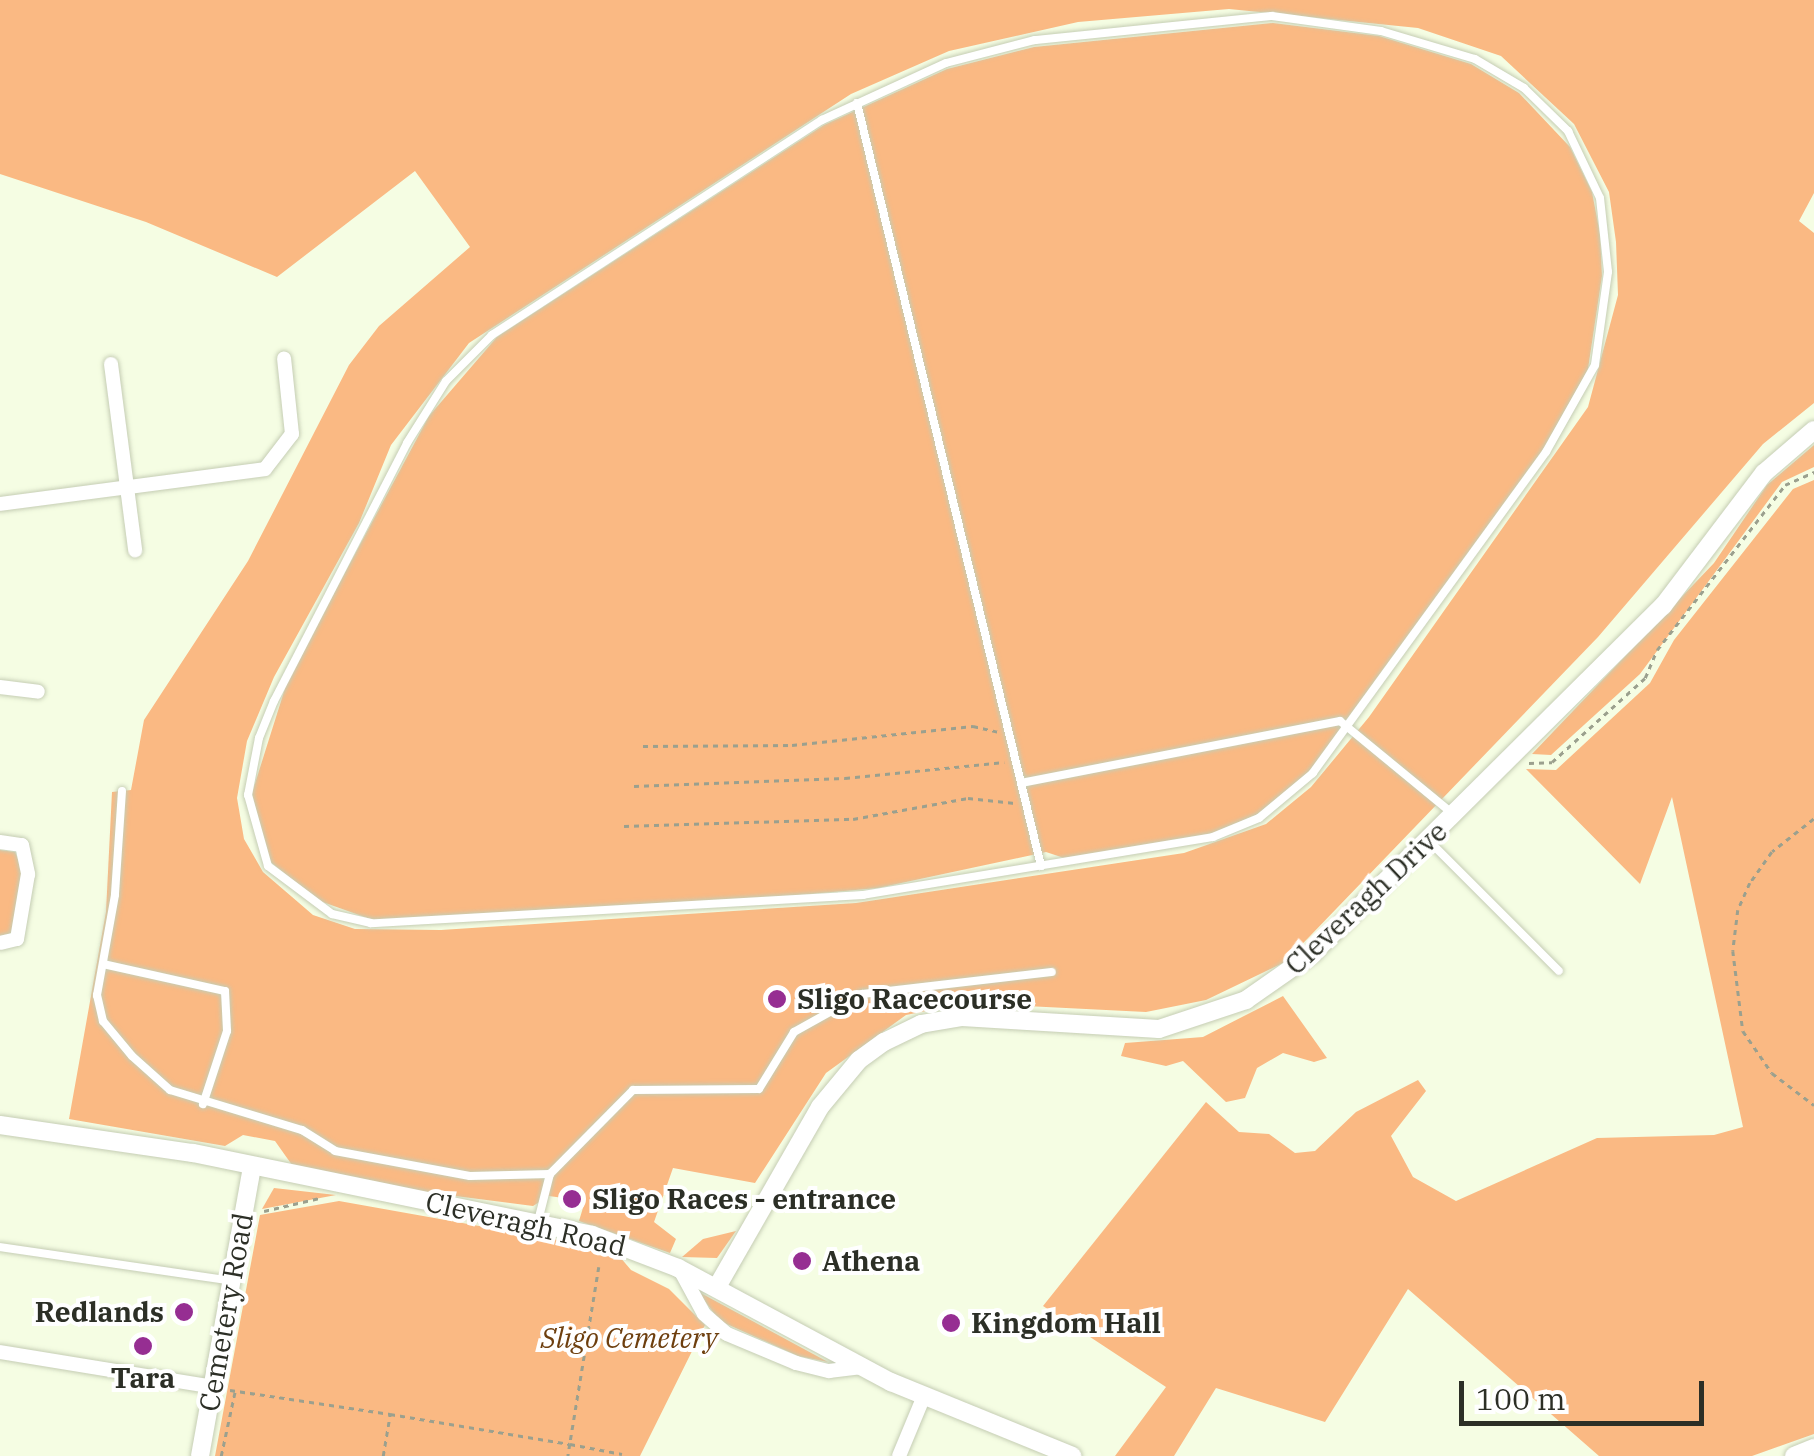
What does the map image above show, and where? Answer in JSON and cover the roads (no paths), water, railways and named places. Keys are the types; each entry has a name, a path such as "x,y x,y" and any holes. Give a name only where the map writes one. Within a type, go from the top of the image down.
{"street":[{"path":"0,504 265,468 278,458 292,434 284,358"},
{"path":"111,364 135,550"},
{"name":"Cleveragh Drive","path":"717,1287 820,1107 859,1060 884,1042 921,1024 962,1017 1114,1030 1159,1028 1215,1014 1275,984 1314,954 1663,606 1764,474 1814,430"},
{"path":"0,687 38,692"},
{"path":"0,842 22,845 28,874 17,939 0,943"},
{"name":"Cleveragh Road","path":"0,1126 538,1221 678,1268 862,1367 1072,1456"},
{"name":"Cemetery Road","path":"200,1456 252,1168"},
{"path":"678,1268 704,1314 727,1334 796,1363 829,1370 862,1367"},
{"path":"0,1352 214,1387"},
{"path":"899,1456 924,1396"},
{"path":"1794,1456 1814,1448"}],"lane":[{"path":"1272,16 1381,32 1475,59 1524,88 1568,132 1600,198 1608,272 1595,365 1546,452 1349,728 1313,773 1259,818 1213,838 862,895 371,923 332,914 288,886 268,866 250,820 258,738 290,665 446,381 492,335 857,103 946,63 1035,40 1272,16"},
{"path":"857,103 1041,866"},
{"path":"1021,784 1326,722 1349,728 1454,814"},
{"path":"122,791 97,995 104,1021 170,1090 203,1104 302,1130 335,1150 470,1176 550,1174"},
{"path":"1428,840 1559,971"},
{"path":"103,964 225,991 227,1031 203,1104"},
{"path":"538,1221 550,1174 632,1090 759,1089 794,1032 862,994 1052,972"},
{"path":"0,1247 232,1280"}],"place":[{"name":"Sligo Racecourse","path":"777,999"},
{"name":"Sligo Races - entrance","path":"572,1199"},
{"name":"Athena","path":"802,1261"},
{"name":"Redlands","path":"184,1312"},
{"name":"Kingdom Hall","path":"951,1323"},
{"name":"Tara","path":"143,1346"}],"park label":[{"name":"Sligo Cemetery","path":"629,1338"}]}
